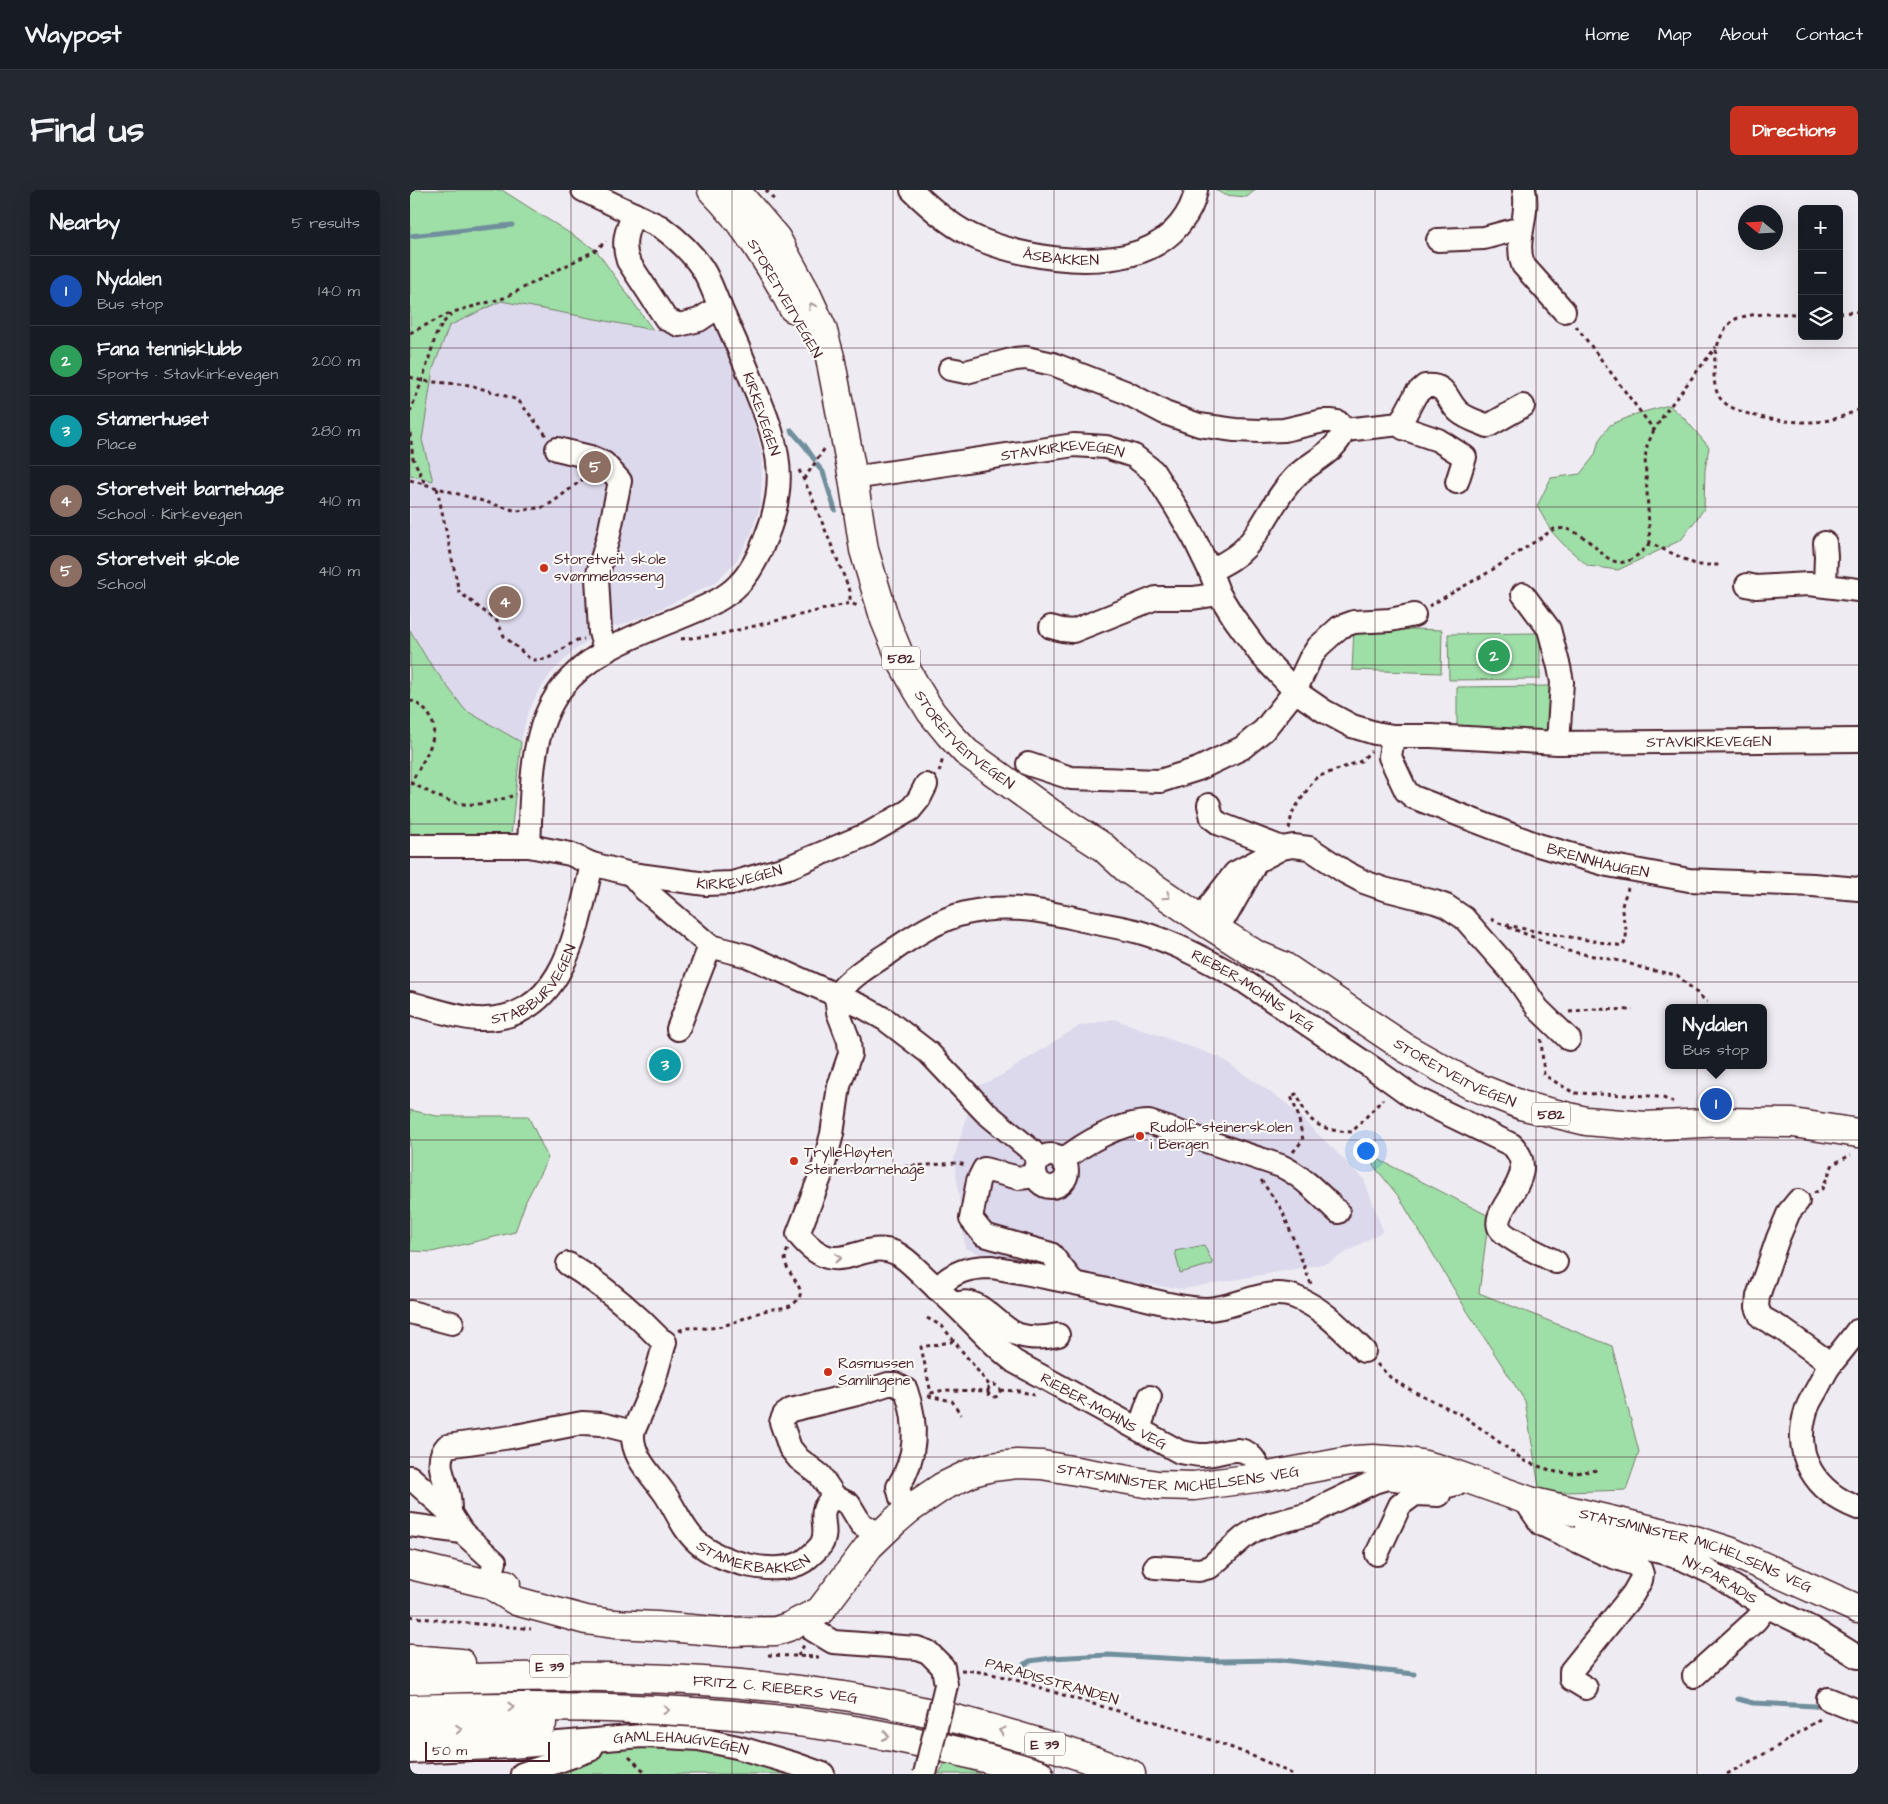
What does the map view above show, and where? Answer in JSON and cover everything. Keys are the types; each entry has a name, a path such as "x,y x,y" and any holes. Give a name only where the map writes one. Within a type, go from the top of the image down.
{"main road":[{"name":"STORETVEITVEGEN","path":"712,190 746,231 785,291 807,338 836,386"},
{"name":"STORETVEITVEGEN","path":"735,190 776,238 805,291 822,328 830,357 854,478 864,550 885,620 903,664 931,712 966,752 1052,814 1103,847 1124,854 1167,875 1215,914 1264,943 1283,966 1400,1044 1471,1085 1524,1106 1586,1121 1645,1126 1723,1122 1793,1123 1853,1144"},
{"name":"STATSMINISTER MICHELSENS VEG","path":"410,1565 489,1584 516,1601 586,1620 709,1631 764,1632 788,1628 820,1611 878,1537 908,1510 942,1487 973,1472 992,1467 1017,1464 1042,1465 1156,1485 1207,1486 1319,1466 1373,1459 1421,1464 1457,1480 1686,1538 1729,1551 1858,1609"},
{"name":"E 39","path":"410,1659 468,1664 556,1666 689,1680"},
{"name":"FRITZ C. RIEBERS VEG","path":"410,1680 512,1676 689,1680 799,1690 888,1704 992,1728 1131,1774"},
{"name":"FRITZ C. RIEBERS VEG","path":"410,1709 512,1706 617,1707 747,1716 838,1728 922,1743 1039,1774"},
{"name":"E 39","path":"410,1734 554,1722 617,1707"}],"street":[{"name":"KIRKEVEGEN","path":"529,846 532,790 539,738 544,719 552,704 571,678 603,645 706,606 740,584 751,568 772,523 778,501 780,480 774,439 733,335 701,266 671,234 661,227 583,190"},
{"name":"ÅSBAKKEN","path":"912,190 940,216 959,229 1002,248 1056,258 1099,259 1131,255 1145,250 1167,237 1176,230 1185,218 1196,190"},
{"path":"1524,190 1526,203 1521,228 1521,259 1523,265 1564,311"},
{"path":"634,214 625,237 625,251 628,261 666,320 679,325 699,320 720,306"},
{"path":"1438,240 1484,238 1521,228"},
{"path":"950,369 966,372 1015,359 1026,358 1053,364 1125,392 1165,413 1199,424 1236,430 1259,431 1284,430 1323,421 1332,421 1338,422 1344,430"},
{"path":"1400,424 1416,394 1425,386 1438,386 1445,392 1459,412 1488,426 1523,406"},
{"path":"1344,430 1400,424"},
{"path":"1400,424 1403,428 1438,440 1465,458 1457,482"},
{"path":"1210,571 1235,557 1246,547 1295,476 1336,445 1344,430"},
{"name":"STAVKIRKEVEGEN","path":"854,478 1074,445 1106,447 1134,456 1152,470 1174,504 1210,571 1219,594 1261,655 1295,690 1324,711 1352,726 1384,735 1558,743 1858,740"},
{"path":"557,449 590,457 604,463 620,481 609,534 597,577 603,645"},
{"path":"1825,543 1825,585"},
{"path":"1747,585 1756,587 1825,585 1858,590"},
{"path":"1052,627 1062,630 1073,630 1156,598 1193,598 1219,594"},
{"path":"1523,594 1549,629 1559,668 1562,682 1558,743"},
{"path":"1028,764 1072,778 1160,780 1169,779 1198,769 1242,748 1264,730 1295,690 1318,647 1340,627 1354,622 1390,620 1414,615"},
{"name":"BRENNHAUGEN","path":"1384,735 1390,757 1406,791 1413,797 1538,845 1608,866 1689,880 1813,885 1858,889"},
{"name":"KIRKEVEGEN","path":"410,846 529,846 570,854 592,864 631,874 706,884 722,884 764,875 836,848 900,817 910,810 919,799 926,785"},
{"path":"1208,805 1212,818 1220,824 1287,847 1309,848 1364,882 1435,902 1455,911 1464,918 1510,970 1545,1015 1569,1039"},
{"path":"1215,914 1256,863 1287,847"},
{"name":"STABBURVEGEN","path":"410,1003 475,1019 509,1016 526,1009 542,996 557,979 567,957 584,900 592,864"},
{"path":"631,874 645,890 710,946 748,956 863,1007 886,1020 928,1053 966,1093 1032,1151 1038,1168 1039,1181 1048,1186 1059,1184 1065,1176 1066,1171 1062,1161 1073,1152 1117,1129 1138,1122 1149,1122 1291,1170 1338,1212"},
{"name":"RIEBER-MOHNS VEG","path":"836,996 844,985 906,941 935,925 973,912 998,908 1031,909 1140,932 1193,954 1239,978 1413,1097 1506,1141 1514,1147 1521,1158 1522,1171 1501,1215 1498,1223 1499,1228 1509,1236 1556,1262"},
{"path":"678,1029 710,946"},
{"path":"798,1234 822,1172 832,1134 839,1086 850,1054 849,1040 838,1012 836,996"},
{"path":"1038,1168 1020,1178 984,1168 978,1181 971,1220 984,1235 1051,1254 1073,1282"},
{"path":"1803,1198 1789,1212 1778,1238 1758,1296 1757,1307 1761,1317 1782,1329 1831,1364"},
{"name":"RIEBER-MOHNS VEG","path":"798,1234 807,1246 819,1254 833,1259 842,1259 877,1250 895,1253 905,1258 956,1305 998,1350 1015,1362 1180,1452 1205,1456 1232,1450 1240,1450 1247,1453 1252,1456 1263,1477"},
{"path":"450,1513 449,1494 442,1475 440,1461 443,1450 447,1446 511,1437 582,1423 601,1424 633,1432 652,1388 665,1342 626,1305 588,1276 568,1264"},
{"path":"937,1289 954,1274 970,1268 992,1267 1204,1309 1221,1308 1255,1297 1284,1294 1318,1309 1336,1323 1364,1351"},
{"path":"956,1305 965,1302 982,1307 1003,1327 1019,1335 1041,1338 1058,1335"},
{"path":"410,1312 452,1323"},
{"path":"1857,1331 1831,1364 1806,1411 1802,1429 1804,1456 1811,1473 1821,1486 1842,1502 1858,1508"},
{"path":"878,1537 861,1524 848,1504 835,1497 820,1475 799,1459 790,1448 782,1428 781,1422 784,1415 791,1410 861,1393 888,1384 895,1384 906,1390 914,1420 914,1445 910,1464 898,1488 908,1510"},
{"path":"1139,1429 1150,1397"},
{"name":"STAMERBAKKEN","path":"633,1432 633,1447 639,1460 668,1498 690,1536 704,1549 737,1563 774,1568 787,1567 804,1561 822,1544 824,1534 823,1512 828,1501 835,1497"},
{"path":"410,1462 425,1482 432,1496"},
{"path":"410,1477 450,1513 462,1532 495,1562 489,1584"},
{"name":"STATSMINISTER MICHELSENS VEG","path":"1155,1566 1199,1570 1210,1567 1255,1530 1313,1513 1368,1484 1387,1478 1448,1486 1457,1480"},
{"path":"1378,1554 1396,1511 1405,1500 1415,1494 1423,1493 1453,1495 1457,1480"},
{"name":"STATSMINISTER MICHELSENS VEG","path":"1530,1500 1530,1508 1541,1524 1605,1554 1634,1564 1640,1568 1642,1574 1641,1580 1633,1594 1571,1670 1571,1679 1586,1688"},
{"name":"NY-PARADIS","path":"1586,1514 1586,1528 1598,1537 1686,1560 1858,1656"},
{"path":"410,1525 462,1532"},
{"path":"1694,1676 1756,1620 1764,1605"},
{"path":"808,1618 813,1630 833,1642 917,1648 928,1652 945,1676 925,1774"},
{"name":"GAMLEHAUGVEGEN","path":"410,1752 512,1747 642,1736 699,1739 738,1747 823,1774"},
{"name":"GAMLEHAUGVEGEN","path":"522,1774 590,1750 596,1740"}],"path":[{"path":"410,333 453,312 504,298 596,250 609,239"},
{"path":"1564,311 1654,430"},
{"path":"410,412 436,335 443,323 453,312"},
{"path":"1843,313 1858,312"},
{"path":"1414,615 1444,596 1489,572 1554,529 1566,529 1597,548 1606,558 1616,562 1628,562 1639,556 1650,543 1646,458 1647,446 1654,430 1716,347 1732,321 1744,317 1798,314"},
{"path":"1716,347 1714,372 1716,390 1721,400 1739,410 1759,417 1808,423 1830,420 1858,410"},
{"path":"410,377 422,381 470,385 518,400 557,449"},
{"path":"410,433 413,458 426,485"},
{"path":"804,479 825,448 832,445"},
{"path":"410,480 517,511 544,506 553,502 604,463"},
{"path":"796,464 850,591 850,603"},
{"path":"437,488 459,592 497,621 504,636 529,658 540,660 547,659 577,640 603,645"},
{"path":"1650,543 1697,565 1722,565"},
{"path":"676,640 717,635 850,603 866,608"},
{"path":"410,700 420,705 428,714 433,726 432,741 427,757 411,783 460,805 473,806 488,804 532,790"},
{"path":"1287,847 1292,813 1309,785 1317,777 1361,761 1384,735"},
{"path":"1499,923 1623,946 1627,930 1622,911 1629,887 1637,870"},
{"path":"1483,914 1499,923 1568,951 1625,962 1645,970 1677,975 1707,1002"},
{"path":"1633,1010 1590,1009 1545,1015 1544,1074 1574,1093 1650,1096 1672,1101"},
{"path":"1306,1303 1311,1285 1307,1271 1282,1210 1261,1180 1303,1140 1298,1115 1291,1096 1296,1094 1306,1112 1317,1124 1326,1129 1352,1132 1385,1096 1393,1084"},
{"path":"1803,1198 1822,1189 1826,1183 1830,1168 1853,1144"},
{"path":"822,1172 957,1163 984,1168"},
{"path":"665,1342 683,1328 724,1326 762,1312 790,1306 797,1301 800,1290 787,1269 785,1254 798,1234"},
{"path":"928,1318 942,1326 990,1386"},
{"path":"930,1395 921,1347 951,1342 953,1340"},
{"path":"1364,1351 1391,1378 1424,1397 1448,1406 1526,1462 1556,1472 1574,1473 1599,1470"},
{"path":"990,1386 996,1385 1000,1390 1019,1391 1036,1396"},
{"path":"990,1386 990,1395 998,1395 1000,1390"},
{"path":"906,1390 952,1401 961,1415"},
{"path":"930,1395 944,1390 989,1391"},
{"name":"PARADISSTRANDEN","path":"945,1676 971,1670 1012,1680 1228,1746 1292,1774"},
{"path":"1727,1774 1775,1748 1843,1705"}],"shaded area":[{"path":"501,301 653,330 664,324 712,327 723,342 750,409 762,453 760,507 751,534 737,560 715,583 645,616 618,626 608,626 575,650 553,671 538,692 527,716 521,742 465,710 427,659 410,630 410,475 432,481 422,440 433,369 449,326"},
{"name":"Rudolf steinerskolen i Bergen","path":"1114,1019 1219,1057 1286,1103 1364,1179 1383,1231 1328,1263 1183,1289 1014,1267 965,1248 954,1158 976,1087 1002,1075 1079,1026"}],"green space":[{"path":"410,190 502,190 596,250 653,330 501,301 449,326 433,369 422,440 433,481 410,475"},
{"path":"1216,190 1255,190 1247,197 1224,195"},
{"path":"1669,405 1685,419 1709,447 1705,470 1704,509 1681,540 1618,570 1588,566 1551,531 1537,506 1551,478 1580,474 1595,455 1599,440 1610,425 1636,414"},
{"path":"1354,627 1442,630 1441,673 1352,670"},
{"path":"410,630 427,659 465,710 521,742 511,835 410,837"},
{"path":"1540,633 1540,679 1449,680 1448,634"},
{"path":"1549,686 1550,732 1457,732 1457,687"},
{"path":"410,1110 437,1116 528,1116 548,1158 526,1201 515,1232 432,1252 410,1251"},
{"path":"1362,1151 1489,1216 1479,1293 1612,1346 1639,1452 1626,1490 1540,1493 1525,1401 1464,1306 1399,1197"},
{"path":"1204,1245 1213,1264 1180,1273 1175,1251"},
{"path":"656,1737 801,1774 549,1774 559,1751"},
{"path":"946,1761 980,1774 939,1774"}],"waterway":[{"path":"410,236 512,225"},
{"path":"791,430 814,459"},
{"path":"817,465 823,472 835,510"},
{"path":"1025,1664 1030,1661 1051,1658 1108,1655 1219,1661 1282,1660 1414,1674"},
{"path":"1738,1699 1753,1703 1815,1706"}],"place":[{"name":"Storetveit skole","path":"595,467"},
{"name":"Storetveit skole svømmebasseng","path":"544,568"},
{"name":"Storetveit barnehage","path":"505,602"},
{"name":"Fana tennisklubb","path":"1494,656"},
{"name":"Stamerhuset","path":"665,1065"},
{"name":"Nydalen","path":"1716,1104"},
{"name":"Rudolf steinerskolen i Bergen","path":"1140,1136"},
{"name":"Tryllefløyten Steinerbarnehage","path":"794,1161"},
{"name":"Rasmussen Samlingene","path":"828,1372"}]}
